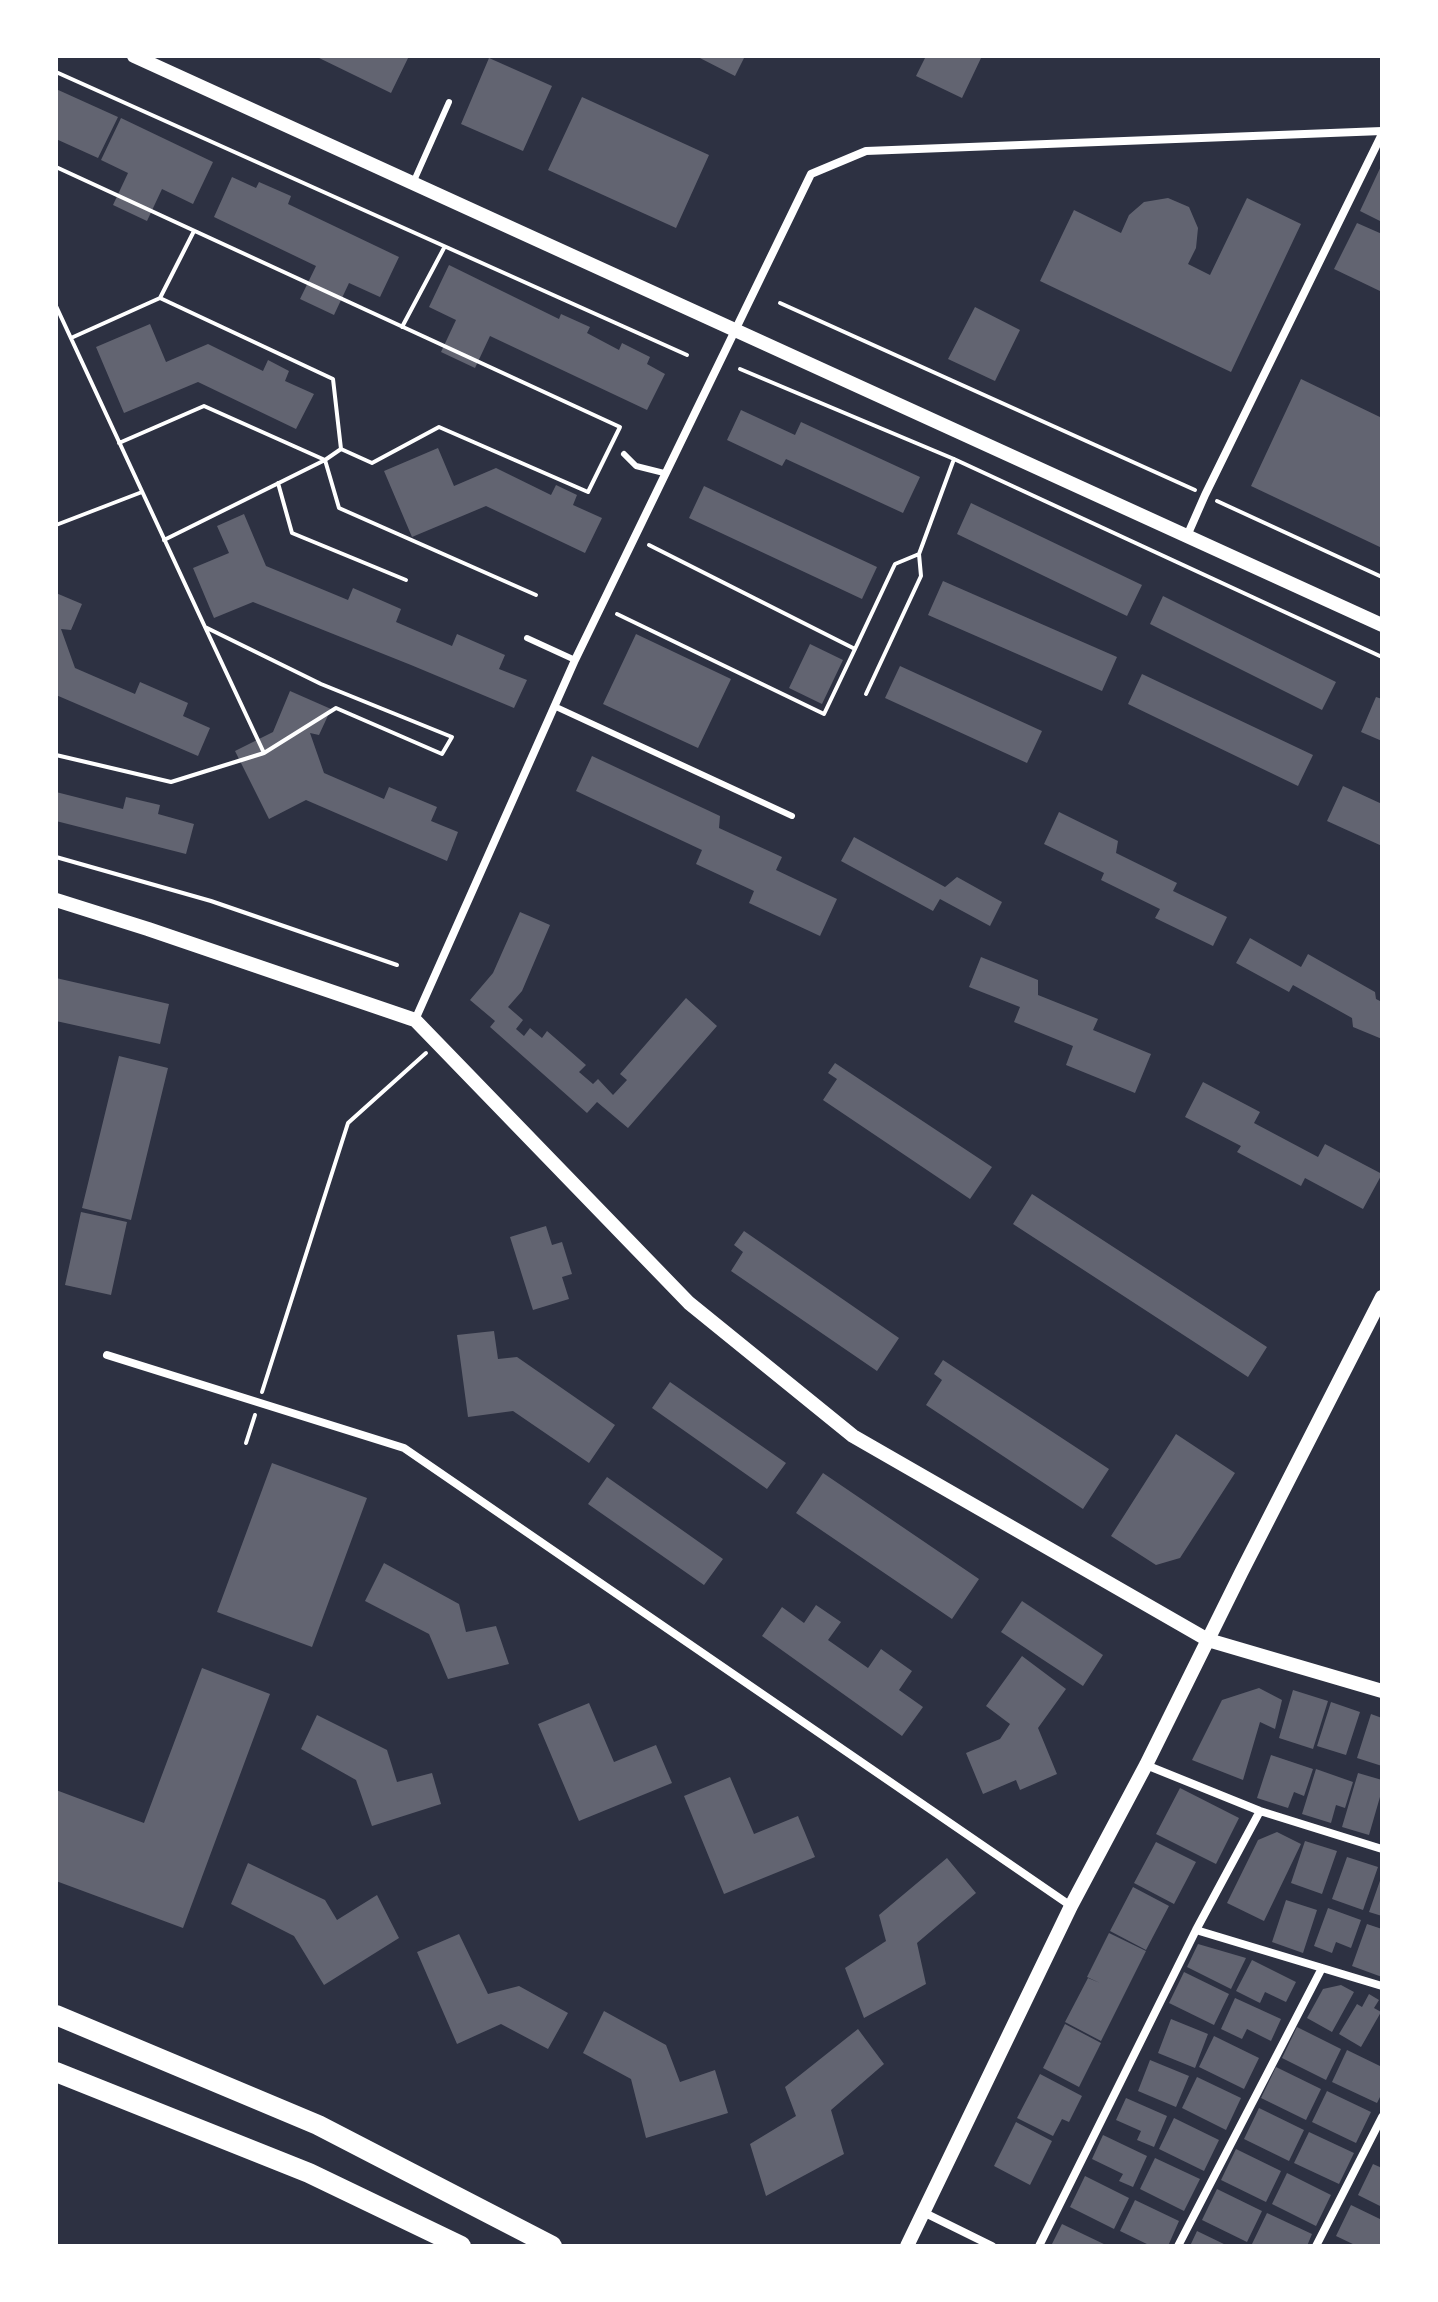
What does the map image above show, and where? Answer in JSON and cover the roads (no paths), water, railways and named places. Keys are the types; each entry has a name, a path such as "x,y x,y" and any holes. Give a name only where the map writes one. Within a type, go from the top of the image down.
{"main road":[{"path":"56,2015 318,2125 552,2246"},
{"path":"56,2072 309,2173 461,2246"}],"street":[{"path":"134,56 1382,625"},
{"path":"415,1020 575,660 811,174 866,151 1382,133 1187,536"},
{"path":"56,900 415,1020 689,1303 844,1430 1208,1640 1382,1691"},
{"path":"907,2246 1071,1906 1146,1765 1382,1297"},
{"path":"107,1355 404,1448 1071,1906"},
{"path":"1146,1765 1260,1811 1382,1849"},
{"path":"1039,2246 1196,1930 1260,1811"},
{"path":"1196,1930 1382,1986"},
{"path":"1178,2246 1322,1968"},
{"path":"1316,2246 1382,2117"},
{"path":"923,2212 992,2246"}],"lane":[{"path":"413,183 449,102"},
{"path":"624,454 636,466 664,473"},
{"path":"527,638 575,660"},
{"path":"554,706 792,816"}]}
